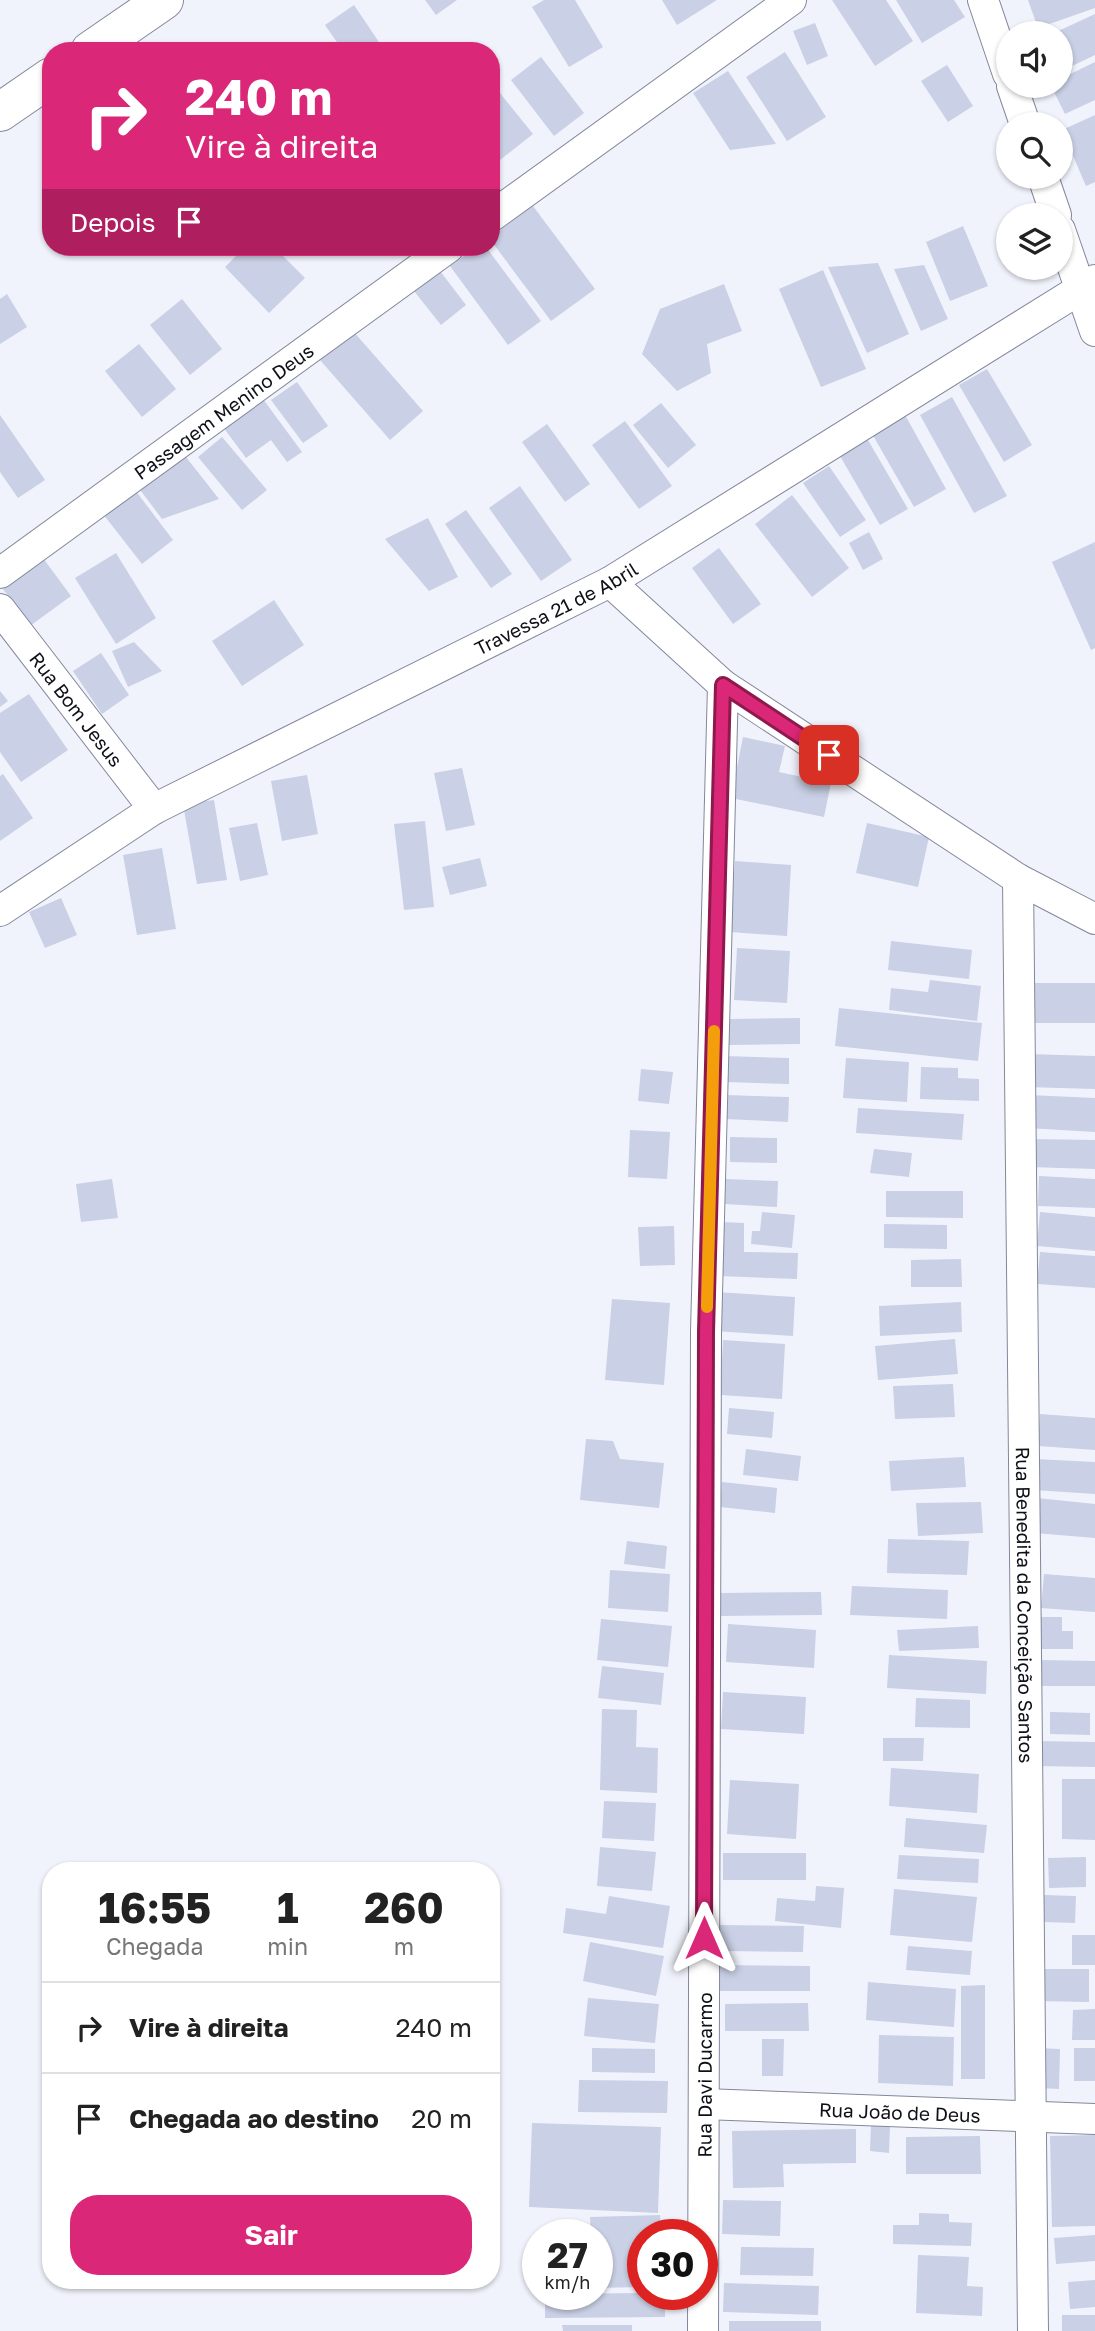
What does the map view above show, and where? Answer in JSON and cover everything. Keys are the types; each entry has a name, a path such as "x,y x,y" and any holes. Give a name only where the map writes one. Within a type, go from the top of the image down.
{"street":[{"path":"103,42 164,0"},
{"path":"500,210 791,0"},
{"path":"983,0 996,38"},
{"path":"0,112 42,83"},
{"name":"Passagem Menino Deus","path":"0,573 437,256"},
{"path":"1073,256 1087,284 1095,331"},
{"name":"Travessa 21 de Abril","path":"0,911 154,809 610,582 1087,284"},
{"path":"610,582 723,685 1017,879 1095,919"},
{"name":"Rua Bom Jesus","path":"0,609 154,809"},
{"name":"Rua Davi Ducarmo","path":"703,2331 706,1332 723,685"},
{"name":"Rua Benedita da Conceição Santos","path":"1017,879 1033,2331"},
{"name":"Rua João de Deus","path":"704,2104 1029,2114 1095,2119"}],"building":[{"path":"425,0 457,0 436,15"},
{"path":"544,0 575,0 603,47 569,67 532,7"},
{"path":"662,0 717,0 677,25"},
{"path":"832,0 886,0 913,41 875,66"},
{"path":"896,0 954,0 965,17 922,43"},
{"path":"1028,0 1095,0 1095,8 1058,21 1036,21"},
{"path":"354,5 379,42 337,42 325,25"},
{"path":"1095,14 1095,55 1073,66 1073,24"},
{"path":"815,23 828,56 807,65 793,31"},
{"path":"785,52 826,117 787,141 746,77"},
{"path":"541,57 584,113 554,136 511,80"},
{"path":"1095,62 1095,100 1064,112 1057,98 1073,98 1073,73"},
{"path":"947,65 973,106 948,122 921,81"},
{"path":"728,71 776,144 730,150 693,93"},
{"path":"500,93 533,134 500,160"},
{"path":"1095,115 1095,182 1086,186 1073,156 1073,125"},
{"path":"533,206 595,289 551,321 500,253 500,230"},
{"path":"963,226 988,286 950,301 926,242"},
{"path":"236,256 283,256 305,278 269,313 225,267"},
{"path":"464,256 493,256 541,321 508,345 450,266"},
{"path":"878,263 909,334 867,353 828,267"},
{"path":"924,265 948,319 921,331 894,269"},
{"path":"823,270 866,369 821,387 779,289"},
{"path":"440,271 466,305 441,325 414,291"},
{"path":"724,284 742,331 707,344 711,373 677,391 642,354 660,309"},
{"path":"7,294 27,327 0,344 0,299"},
{"path":"182,299 222,349 190,375 150,325"},
{"path":"353,331 423,411 390,440 320,360"},
{"path":"139,344 176,389 142,417 105,371"},
{"path":"987,369 1032,445 1004,462 959,385"},
{"path":"297,382 328,426 303,443 271,400"},
{"path":"952,397 1007,496 974,513 920,415"},
{"path":"263,399 302,452 287,462 271,440 246,458 223,427"},
{"path":"661,403 696,445 668,468 633,425"},
{"path":"904,413 946,489 914,507 871,432"},
{"path":"0,415 45,480 18,498 0,472"},
{"path":"625,421 672,486 639,509 592,445"},
{"path":"547,424 590,484 565,502 522,442"},
{"path":"222,437 267,490 242,510 198,457"},
{"path":"868,440 908,509 880,525 840,456"},
{"path":"182,452 219,499 162,519 138,487"},
{"path":"829,466 866,520 840,537 803,483"},
{"path":"520,486 572,560 541,581 489,508"},
{"path":"135,490 173,540 142,564 103,514"},
{"path":"792,495 849,568 812,597 755,524"},
{"path":"466,510 512,574 491,588 445,524"},
{"path":"428,518 458,577 429,591 385,539"},
{"path":"869,532 883,559 863,570 849,543"},
{"path":"1095,542 1095,648 1091,650 1052,562"},
{"path":"719,548 761,604 733,624 692,568"},
{"path":"116,553 156,618 116,644 75,578"},
{"path":"40,554 71,596 30,626 0,585"},
{"path":"274,600 304,645 242,686 212,641"},
{"path":"134,642 162,671 128,687 112,651"},
{"path":"101,653 129,695 102,714 73,671"},
{"path":"0,691 8,701 0,707"},
{"path":"29,694 68,750 21,782 0,752 0,713"},
{"path":"743,737 785,746 779,772 831,783 824,817 731,798"},
{"path":"462,768 475,825 446,831 434,773"},
{"path":"3,774 33,818 0,841 0,776"},
{"path":"307,775 318,834 282,841 271,781"},
{"path":"214,800 227,880 197,884 183,804"},
{"path":"425,821 434,907 404,910 394,824"},
{"path":"257,823 268,875 240,881 229,828"},
{"path":"867,823 929,837 918,887 856,873"},
{"path":"162,848 176,929 137,935 123,855"},
{"path":"480,858 487,886 450,895 442,867"},
{"path":"735,861 791,865 787,936 730,932"},
{"path":"61,898 77,935 45,948 29,912"},
{"path":"891,941 972,950 969,979 888,970"},
{"path":"737,948 790,951 787,1003 734,1000"},
{"path":"930,980 981,986 977,1021 889,1010 891,988 928,992"},
{"path":"1031,983 1095,983 1095,1023 1032,1023"},
{"path":"839,1008 982,1023 978,1061 835,1046"},
{"path":"800,1018 800,1044 728,1045 728,1019"},
{"path":"1027,1054 1095,1056 1095,1089 1026,1087"},
{"path":"725,1056 789,1058 789,1084 725,1082"},
{"path":"846,1058 909,1062 907,1102 843,1098"},
{"path":"921,1067 958,1068 958,1078 979,1079 979,1101 920,1099"},
{"path":"641,1069 673,1072 669,1104 638,1101"},
{"path":"725,1095 789,1097 788,1122 725,1119"},
{"path":"1029,1095 1095,1098 1095,1132 1027,1128"},
{"path":"858,1108 964,1114 962,1140 856,1133"},
{"path":"630,1130 670,1132 667,1179 628,1177"},
{"path":"730,1137 777,1138 777,1163 730,1162"},
{"path":"1029,1139 1095,1140 1095,1169 1028,1167"},
{"path":"874,1149 912,1153 909,1177 870,1173"},
{"path":"1039,1176 1095,1179 1095,1208 1038,1206"},
{"path":"112,1179 118,1218 81,1222 76,1184"},
{"path":"725,1179 778,1181 777,1207 724,1204"},
{"path":"886,1191 963,1191 963,1218 886,1217"},
{"path":"762,1212 795,1215 792,1248 751,1244 752,1231 760,1231"},
{"path":"1040,1212 1095,1217 1095,1251 1037,1246"},
{"path":"721,1222 744,1223 744,1252 798,1253 797,1279 719,1276"},
{"path":"884,1224 947,1225 947,1249 884,1248"},
{"path":"674,1226 675,1265 640,1266 638,1227"},
{"path":"1040,1252 1095,1256 1095,1288 1037,1284"},
{"path":"961,1259 962,1287 911,1287 911,1260"},
{"path":"716,1292 795,1297 793,1336 714,1331"},
{"path":"612,1299 670,1303 664,1385 605,1380"},
{"path":"961,1302 962,1332 880,1336 879,1306"},
{"path":"955,1339 958,1374 878,1380 875,1346"},
{"path":"723,1340 785,1344 782,1399 720,1395"},
{"path":"953,1384 955,1417 895,1419 893,1386"},
{"path":"729,1408 774,1412 772,1438 727,1434"},
{"path":"1040,1414 1095,1418 1095,1450 1038,1446"},
{"path":"586,1439 613,1441 620,1459 664,1463 659,1508 580,1500"},
{"path":"746,1449 801,1456 798,1481 743,1475"},
{"path":"964,1457 966,1487 891,1491 889,1461"},
{"path":"1035,1459 1095,1462 1095,1494 1034,1490"},
{"path":"722,1482 777,1488 775,1513 720,1507"},
{"path":"1037,1498 1095,1504 1095,1538 1034,1533"},
{"path":"981,1502 983,1533 918,1536 916,1503"},
{"path":"888,1539 969,1541 967,1575 887,1573"},
{"path":"627,1541 667,1546 665,1569 624,1564"},
{"path":"610,1570 670,1574 668,1612 608,1608"},
{"path":"1044,1574 1095,1578 1095,1612 1041,1608"},
{"path":"852,1586 948,1590 947,1619 850,1615"},
{"path":"821,1592 822,1615 719,1616 719,1593"},
{"path":"1036,1617 1062,1617 1062,1631 1073,1631 1073,1649 1036,1649"},
{"path":"601,1619 672,1626 668,1667 597,1660"},
{"path":"728,1624 816,1630 814,1668 726,1662"},
{"path":"978,1626 979,1648 899,1651 897,1630"},
{"path":"889,1655 987,1661 986,1694 887,1688"},
{"path":"1040,1660 1095,1661 1095,1686 1039,1686"},
{"path":"602,1666 664,1673 661,1705 598,1698"},
{"path":"723,1692 806,1697 804,1734 721,1729"},
{"path":"916,1698 970,1700 970,1728 915,1727"},
{"path":"602,1709 637,1710 636,1747 658,1748 657,1793 600,1790"},
{"path":"1050,1712 1090,1713 1090,1735 1050,1734"},
{"path":"883,1738 924,1738 923,1761 883,1761"},
{"path":"1037,1741 1095,1742 1095,1767 1037,1766"},
{"path":"891,1768 979,1774 977,1813 889,1806"},
{"path":"1062,1779 1095,1779 1095,1840 1062,1839"},
{"path":"730,1780 799,1784 796,1839 727,1834"},
{"path":"604,1801 656,1803 654,1841 602,1838"},
{"path":"906,1818 987,1825 984,1853 904,1847"},
{"path":"600,1847 656,1852 652,1891 597,1886"},
{"path":"723,1853 806,1853 806,1880 723,1880"},
{"path":"899,1855 979,1859 978,1883 897,1879"},
{"path":"1086,1857 1086,1887 1049,1888 1048,1858"},
{"path":"816,1886 844,1888 841,1928 775,1921 777,1898 815,1901"},
{"path":"894,1889 977,1897 972,1942 890,1935"},
{"path":"1044,1895 1076,1896 1075,1923 1043,1922"},
{"path":"609,1896 670,1906 663,1948 563,1933 566,1908 606,1914"},
{"path":"720,1925 804,1926 803,1952 720,1951"},
{"path":"1072,1935 1095,1935 1095,1965 1072,1965"},
{"path":"590,1942 664,1956 656,1996 583,1981"},
{"path":"908,1946 972,1951 970,1975 906,1970"},
{"path":"719,1965 810,1966 810,1991 719,1991"},
{"path":"1037,1969 1089,1969 1089,2002 1037,2001"},
{"path":"868,1982 956,1989 954,2027 866,2020"},
{"path":"985,1985 985,2079 961,2079 961,1986"},
{"path":"588,1998 659,2004 655,2043 584,2036"},
{"path":"808,2003 809,2031 725,2031 725,2004"},
{"path":"1095,2009 1095,2040 1072,2040 1073,2010"},
{"path":"879,2035 954,2037 953,2086 878,2083"},
{"path":"762,2039 784,2039 783,2076 762,2076"},
{"path":"592,2048 655,2049 655,2073 592,2072"},
{"path":"1039,2048 1060,2049 1059,2089 1038,2088"},
{"path":"1074,2048 1095,2048 1095,2081 1074,2081"},
{"path":"579,2080 668,2081 667,2113 578,2112"},
{"path":"532,2123 661,2127 658,2213 529,2207"},
{"path":"871,2124 890,2125 889,2153 870,2151"},
{"path":"856,2129 856,2163 783,2164 784,2187 733,2188 732,2131"},
{"path":"1095,2135 1095,2226 1052,2227 1050,2136"},
{"path":"980,2136 981,2174 906,2174 906,2137"},
{"path":"723,2200 781,2201 780,2236 722,2234"},
{"path":"919,2213 949,2214 949,2222 972,2223 971,2246 893,2244 893,2225 919,2225"},
{"path":"660,2215 660,2219 627,2219 627,2287 613,2288 613,2219 590,2217"},
{"path":"1095,2235 1095,2261 1056,2264 1054,2238"},
{"path":"741,2247 814,2248 813,2276 740,2275"},
{"path":"918,2255 969,2257 967,2286 983,2287 982,2316 916,2313"},
{"path":"1095,2280 1095,2307 1070,2309 1068,2282"},
{"path":"724,2283 819,2286 818,2315 723,2312"},
{"path":"613,2293 627,2293 627,2310 665,2310 665,2317 545,2318 545,2310 613,2310"},
{"path":"1062,2315 1095,2315 1095,2331 1062,2331"},
{"path":"729,2321 821,2321 821,2331 729,2331"},
{"path":"562,2325 632,2325 632,2331 563,2331"}],"slow traffic":[{"path":"707,1307 714,1031"}],"route":[{"path":"704,1938 706,1332 723,685 829,755"}]}
